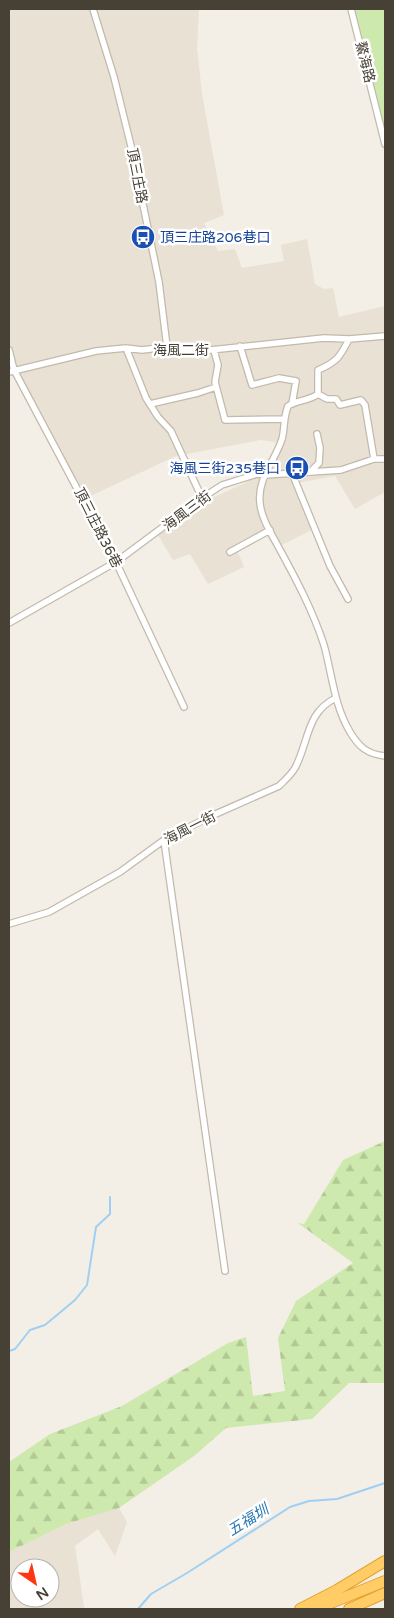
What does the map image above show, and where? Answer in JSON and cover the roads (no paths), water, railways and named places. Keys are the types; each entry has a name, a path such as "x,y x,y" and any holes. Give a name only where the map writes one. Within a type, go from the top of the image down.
{"highway":[{"path":"300,1609 385,1561"},
{"path":"316,1609 385,1582"},
{"path":"349,1609 385,1594"}],"street":[{"name":"頂三庄路","path":"93,9 114,77 133,153 159,282 167,347"},
{"name":"鰲海路","path":"351,9 385,144"},
{"name":"海風二街","path":"12,371 96,351 126,348 142,350 167,347 175,351 214,350 324,338 349,339 385,336"},
{"path":"318,394 318,370 335,362 341,356 349,339"},
{"path":"240,346 252,385 279,378 296,381 292,404"},
{"path":"126,348 150,404 158,417 171,431 202,498"},
{"name":"頂三庄路36巷","path":"9,350 12,371 116,562 184,707"},
{"path":"214,350 218,365 216,386 225,420 283,419"},
{"path":"150,404 198,393 216,386"},
{"path":"318,394 288,406 283,419 282,440 259,490 260,505 270,530 294,576 316,625 323,644 336,698 349,731 361,749 385,756"},
{"path":"318,394 327,399 336,399 340,404 361,400 365,405 374,459"},
{"path":"310,472 319,462 320,448 317,434"},
{"name":"海風三街","path":"9,623 116,562 202,498 230,481 257,474 341,470 374,459 385,459"},
{"path":"292,473 330,566 348,599"},
{"path":"230,552 270,530"},
{"name":"海風一街","path":"9,924 49,912 120,872 164,840 209,817 279,786 295,768 316,713 326,703 336,698"},
{"path":"164,840 225,1271"}],"waterway":[{"path":"9,1351 15,1349 30,1330 45,1325 75,1300 87,1285 96,1227 110,1214 110,1197"},
{"name":"五福圳","path":"138,1609 151,1594 290,1507 309,1501 337,1499 385,1483"}],"place":[{"name":"頂三庄路206巷口","path":"143,237"},
{"name":"海風三街235巷口","path":"297,468"}]}
